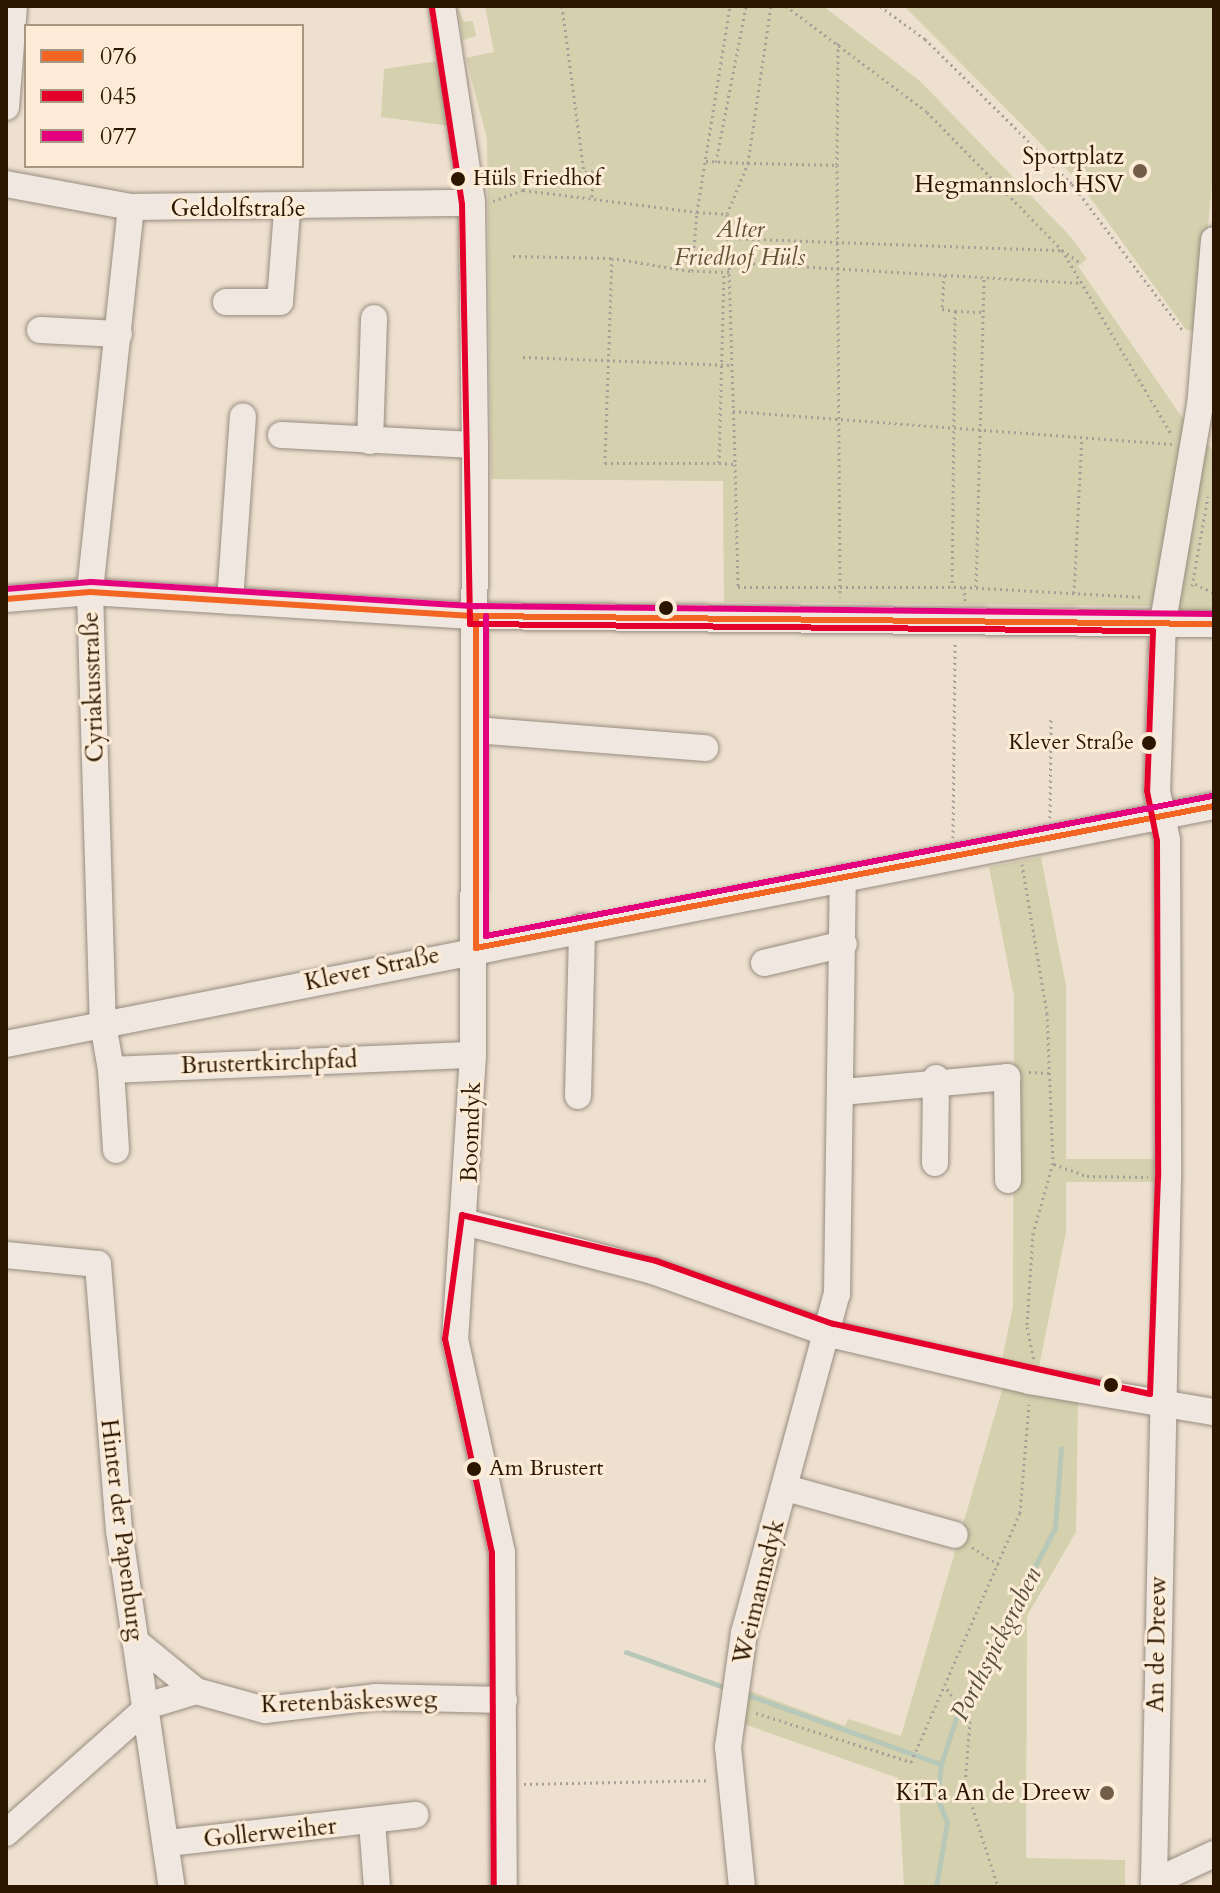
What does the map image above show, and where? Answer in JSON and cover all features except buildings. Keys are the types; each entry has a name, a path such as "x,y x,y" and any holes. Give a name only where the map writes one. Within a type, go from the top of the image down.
{"street":[{"name":"Boomdyk","path":"442,6 472,203 475,445 476,948 468,1223 455,1339 502,1552 504,1887"},
{"path":"6,107 10,13"},
{"name":"Geldolfstraße","path":"6,184 131,207 287,210 472,203"},
{"name":"Cyriakusstraße","path":"103,1024 90,592 131,207"},
{"path":"226,302 280,302 287,210"},
{"path":"1162,815 1159,609 1206,343 1214,240"},
{"path":"370,441 374,318"},
{"path":"40,330 119,334"},
{"path":"230,601 243,416"},
{"path":"281,435 475,445"},
{"path":"6,599 90,592 476,616 955,621 1159,609 1214,624"},
{"path":"475,730 705,748"},
{"name":"Klever Straße","path":"6,1044 582,927 1214,806"},
{"name":"An de Dreew","path":"1162,815 1168,1177 1160,1406 1154,1882 1214,1854"},
{"name":"Weimannsdyk","path":"742,1887 731,1779 734,1705 744,1633 830,1334 843,1092 843,878"},
{"path":"578,1096 582,927"},
{"path":"764,963 844,944"},
{"path":"103,1024 111,1070 116,1150"},
{"name":"Brustertkirchpfad","path":"111,1070 473,1055"},
{"path":"843,1092 936,1078 1007,1077 1008,1180"},
{"path":"935,1163 936,1078"},
{"path":"468,1223 653,1271 830,1334 1030,1381 1160,1406 1214,1412"},
{"name":"Hinter der Papenburg","path":"6,1255 98,1264 135,1641 150,1705 172,1887"},
{"name":"Weimannsdyk","path":"786,1488 955,1535"},
{"name":"Kretenbäskesweg","path":"135,1641 196,1691 265,1710 375,1697 504,1700"},
{"path":"6,1833 150,1705 196,1691"},
{"name":"Gollerweiher","path":"168,1843 415,1815"},
{"name":"Gollerweiher","path":"372,1822 377,1887"}],"path":[{"path":"562,6 584,172"},
{"path":"692,271 697,212 730,6"},
{"path":"716,162 746,6"},
{"path":"719,463 721,365 729,262 727,214 748,163 771,6"},
{"path":"786,6 838,40 927,112 1062,250 1082,264"},
{"path":"880,6 925,39 1072,184 1189,339 1206,343"},
{"path":"838,40 842,420 839,589"},
{"path":"706,161 837,165"},
{"path":"472,203 523,190 543,177 593,171 592,198"},
{"path":"523,190 727,214"},
{"path":"728,238 1062,250"},
{"path":"1062,250 1178,444 1176,459"},
{"path":"513,256 612,258 692,271 726,272"},
{"path":"612,258 605,463 735,464"},
{"path":"729,262 1081,283"},
{"path":"726,272 732,365 738,587 976,587 1074,595 1159,609"},
{"path":"944,275 942,309 983,312"},
{"path":"976,587 984,277"},
{"path":"952,587 955,311"},
{"path":"523,357 732,365"},
{"path":"733,411 1178,444"},
{"path":"1074,595 1082,437"},
{"path":"1195,584 1214,593"},
{"path":"953,856 955,621"},
{"path":"1050,837 1051,719"},
{"path":"947,1689 962,1641 1002,1567 1020,1513 1030,1381 1033,1233 1053,1163 1047,1013 1018,844"},
{"path":"1053,1163 1087,1176 1168,1177"},
{"path":"955,1535 1002,1567"},
{"path":"734,1705 911,1762 937,1693 947,1689"},
{"path":"947,1689 968,1712 965,1784 998,1887"},
{"path":"504,1785 731,1779"}],"green space":[{"path":"457,6 464,22 473,21 476,36 463,40"},
{"name":"Alter Friedhof Hüls","path":"485,6 823,6 920,81 1070,236 1087,259 1078,266 1188,426 1162,606 724,602 723,481 491,479 487,139 466,58 494,52"},
{"name":"Sportplatz Hegmannsloch HSV","path":"904,6 1214,6 1214,163 1198,331 1186,330 1078,181"},
{"path":"438,61 450,126 381,117 384,69"},
{"path":"1202,435 1214,453 1214,612 1176,611"},
{"path":"1041,857 1066,986 1066,1159 1159,1159 1159,1182 1066,1182 1066,1232 1039,1367 1002,1359 1013,1307 1014,996 989,867"},
{"path":"1004,1384 1078,1399 1076,1532 1027,1616 1026,1858 1125,1860 1125,1887 904,1887 898,1778 738,1722 742,1688 845,1726 848,1719 901,1736"}],"waterway":[{"name":"Porthspickgraben","path":"936,1887 947,1822 937,1797 941,1764 958,1712 1055,1528 1061,1448"},
{"path":"626,1652 724,1687"},
{"path":"745,1694 941,1764"}],"transit line":[{"name":"045","path":"432,8 462,204 470,624 1153,631 1147,791 1157,841 1158,1177 1150,1394 833,1324 656,1261 462,1215 445,1339 492,1553 494,1887"},
{"name":"077","path":"6,589 91,582 476,606 1214,614"},
{"name":"076","path":"6,599 90,592 476,616 1214,624"},
{"name":"076","path":"476,616 476,948"},
{"name":"077","path":"486,616 486,936 1212,796"},
{"name":"076","path":"476,948 1214,806"}],"place":[{"name":"Sportplatz Hegmannsloch HSV","path":"1140,171"},
{"name":"Hüls Friedhof","path":"458,179"},
{"name":"Klever Straße","path":"1149,743"},
{"name":"Am Brustert","path":"474,1469"},
{"name":"KiTa An de Dreew","path":"1107,1793"}]}
